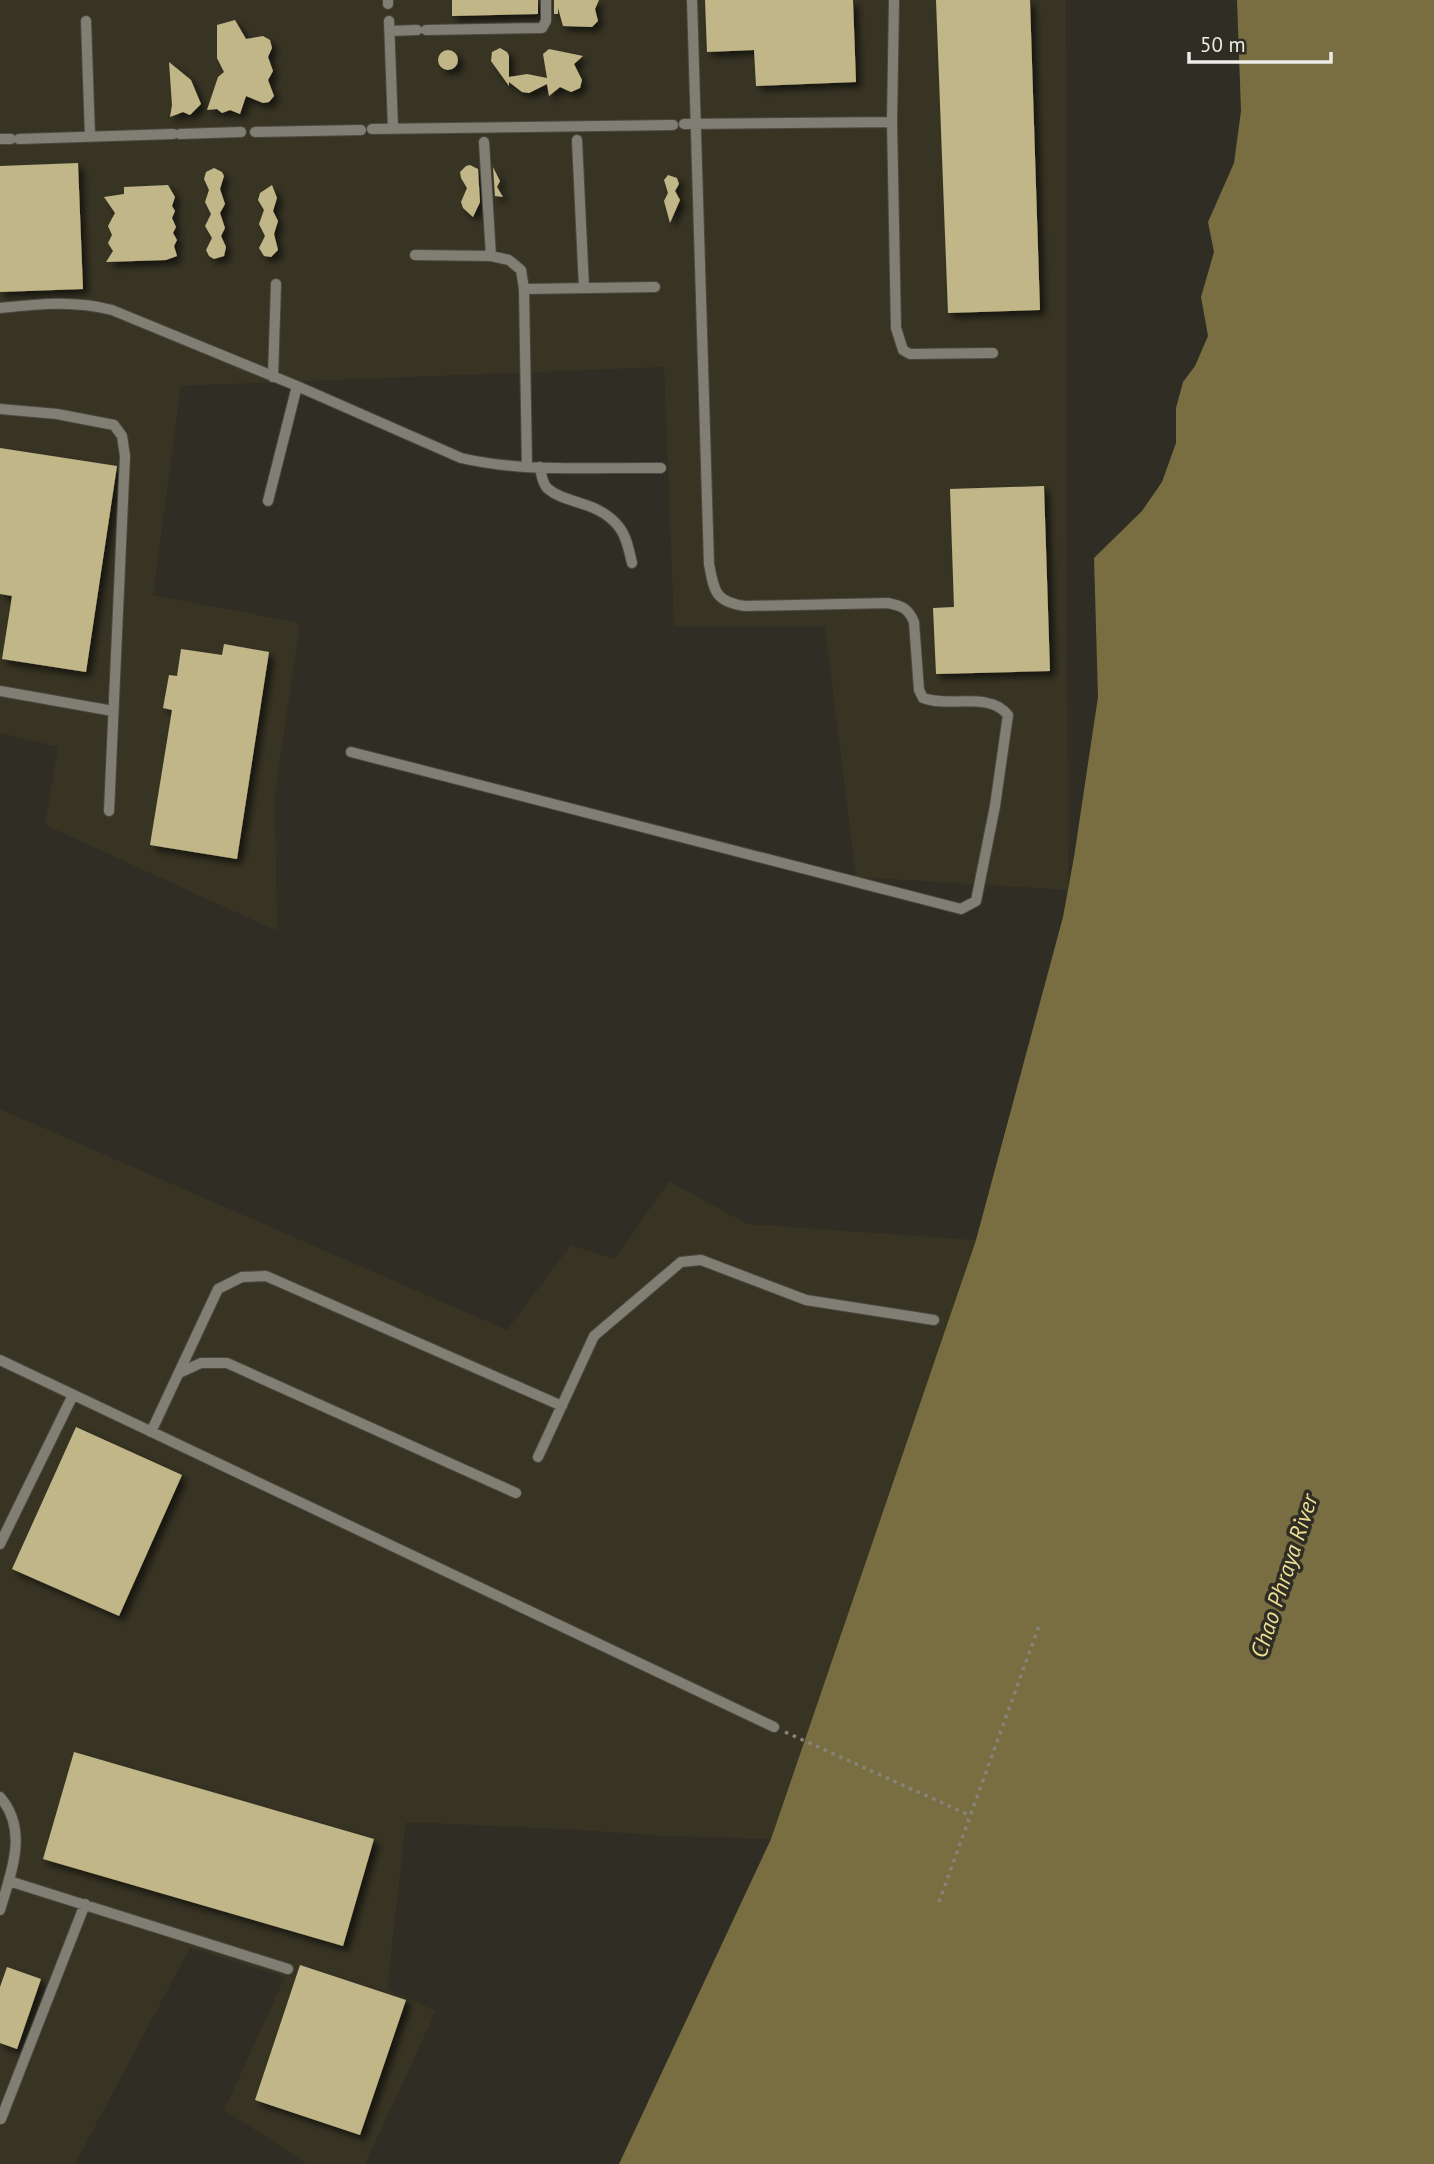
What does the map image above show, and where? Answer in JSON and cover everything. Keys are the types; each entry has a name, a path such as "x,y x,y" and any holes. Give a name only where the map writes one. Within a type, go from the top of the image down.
{"lane":[{"path":"393,128 389,26 421,30 542,28 546,21 546,0"},
{"path":"351,752 961,909 976,901 995,806 1008,715 1002,708 989,703 933,702 923,698 919,690 914,622 910,611 902,606 888,603 745,606 730,604 713,589 709,564 692,0"},
{"path":"894,0 892,122 895,315 899,343 903,351 911,354 993,353"},
{"path":"86,21 90,136"},
{"path":"255,132 892,122"},
{"path":"10,139 241,132"},
{"path":"577,140 584,288"},
{"path":"484,142 491,256"},
{"path":"415,255 491,256 509,260 521,270 524,289 527,467"},
{"path":"273,377 276,284"},
{"path":"524,289 656,287"},
{"path":"0,308 58,302 89,304 111,310 297,386 461,458 489,464 527,467 661,468"},
{"path":"268,500 297,386"},
{"path":"0,409 57,414 114,425 122,436 125,456 108,811"},
{"path":"540,467 542,480 548,488 609,516 621,529 632,563"},
{"path":"0,691 113,711"},
{"path":"538,1457 594,1336 681,1262 701,1260 806,1300 934,1320"},
{"path":"151,1432 218,1289 242,1277 266,1276 562,1406"},
{"path":"0,1360 774,1727"},
{"path":"179,1373 201,1363 227,1363 516,1493"},
{"path":"0,1544 73,1395"},
{"path":"0,1797 8,1806 16,1829 14,1864 0,1910"},
{"path":"9,1881 288,1969"},
{"path":"1,2119 85,1905"}],"path":[{"path":"939,1902 968,1815 1040,1623"},
{"path":"774,1727 968,1815"}],"shaded area":[{"path":"0,0 1066,0 1068,890 856,877 825,626 674,626 664,367 181,386 153,595 300,623 275,795 277,931 45,825 58,747 0,733"},
{"path":"0,1109 507,1330 571,1245 615,1259 669,1181 747,1224 976,1240 771,1839 406,1822 387,1989 436,2011 365,2164 307,2164 224,2110 285,1977 190,1948 75,2164 0,2164"}],"water":[{"name":"Chao Phraya River","path":"1237,0 1434,0 1434,2164 619,2164 771,1839 976,1240 1063,917 1074,857 1098,697 1094,558 1142,511 1162,482 1176,443 1176,408 1183,382 1195,366 1208,336 1201,297 1214,252 1208,222 1234,163 1241,111"}],"building":[{"path":"452,0 538,0 538,14 452,16"},
{"path":"554,0 599,0 595,9 598,21 592,27 563,26 558,8 558,14 554,14"},
{"path":"705,0 853,0 856,82 756,86 754,50 707,52"},
{"path":"936,0 1030,0 1040,310 948,313"},
{"path":"235,20 246,39 263,36 270,40 272,48 268,57 273,71 268,80 274,96 269,102 263,103 246,96 240,114 230,110 222,113 217,109 207,110 218,77 224,72 217,58 217,25"},
{"path":"500,48 509,56 509,77 527,74 547,78 543,54 549,49 583,56 574,64 582,80 580,88 571,92 560,87 549,96 547,84 529,93 522,92 509,82 509,86 491,61 492,52"},
{"path":"448,50 455,53 458,60 455,67 448,70 441,67 438,60 441,53"},
{"path":"169,62 191,80 201,104 190,115 183,112 170,117 172,105"},
{"path":"78,163 83,289 0,292 0,166"},
{"path":"470,165 478,169 480,202 473,217 463,208 461,202 467,188 460,172"},
{"path":"493,167 500,181 497,187 503,197 495,196"},
{"path":"214,168 224,176 220,189 225,204 220,213 225,228 221,236 226,247 224,256 214,259 206,250 212,238 205,226 211,214 205,202 209,190 204,179 206,172"},
{"path":"668,175 677,178 679,184 675,191 680,200 670,223 664,201 668,193 664,180"},
{"path":"168,185 175,197 172,218 176,227 173,233 177,240 174,246 177,256 166,260 106,262 113,251 108,243 112,235 108,226 115,213 104,197 124,194 124,187"},
{"path":"272,185 277,198 273,211 278,221 274,234 278,250 271,257 264,256 259,248 265,236 259,224 264,210 258,200 260,193"},
{"path":"0,448 117,466 86,672 2,659 12,596 0,594"},
{"path":"1044,486 1050,671 936,674 933,608 954,607 950,489"},
{"path":"224,644 269,652 237,859 150,845 172,710 163,708 169,675 177,676 181,649 222,655"},
{"path":"76,1427 182,1475 119,1616 12,1569"},
{"path":"74,1752 374,1839 343,1946 43,1859"},
{"path":"300,1965 406,2000 360,2135 255,2100"},
{"path":"7,1967 41,1979 17,2049 0,2043 0,1987"}]}
